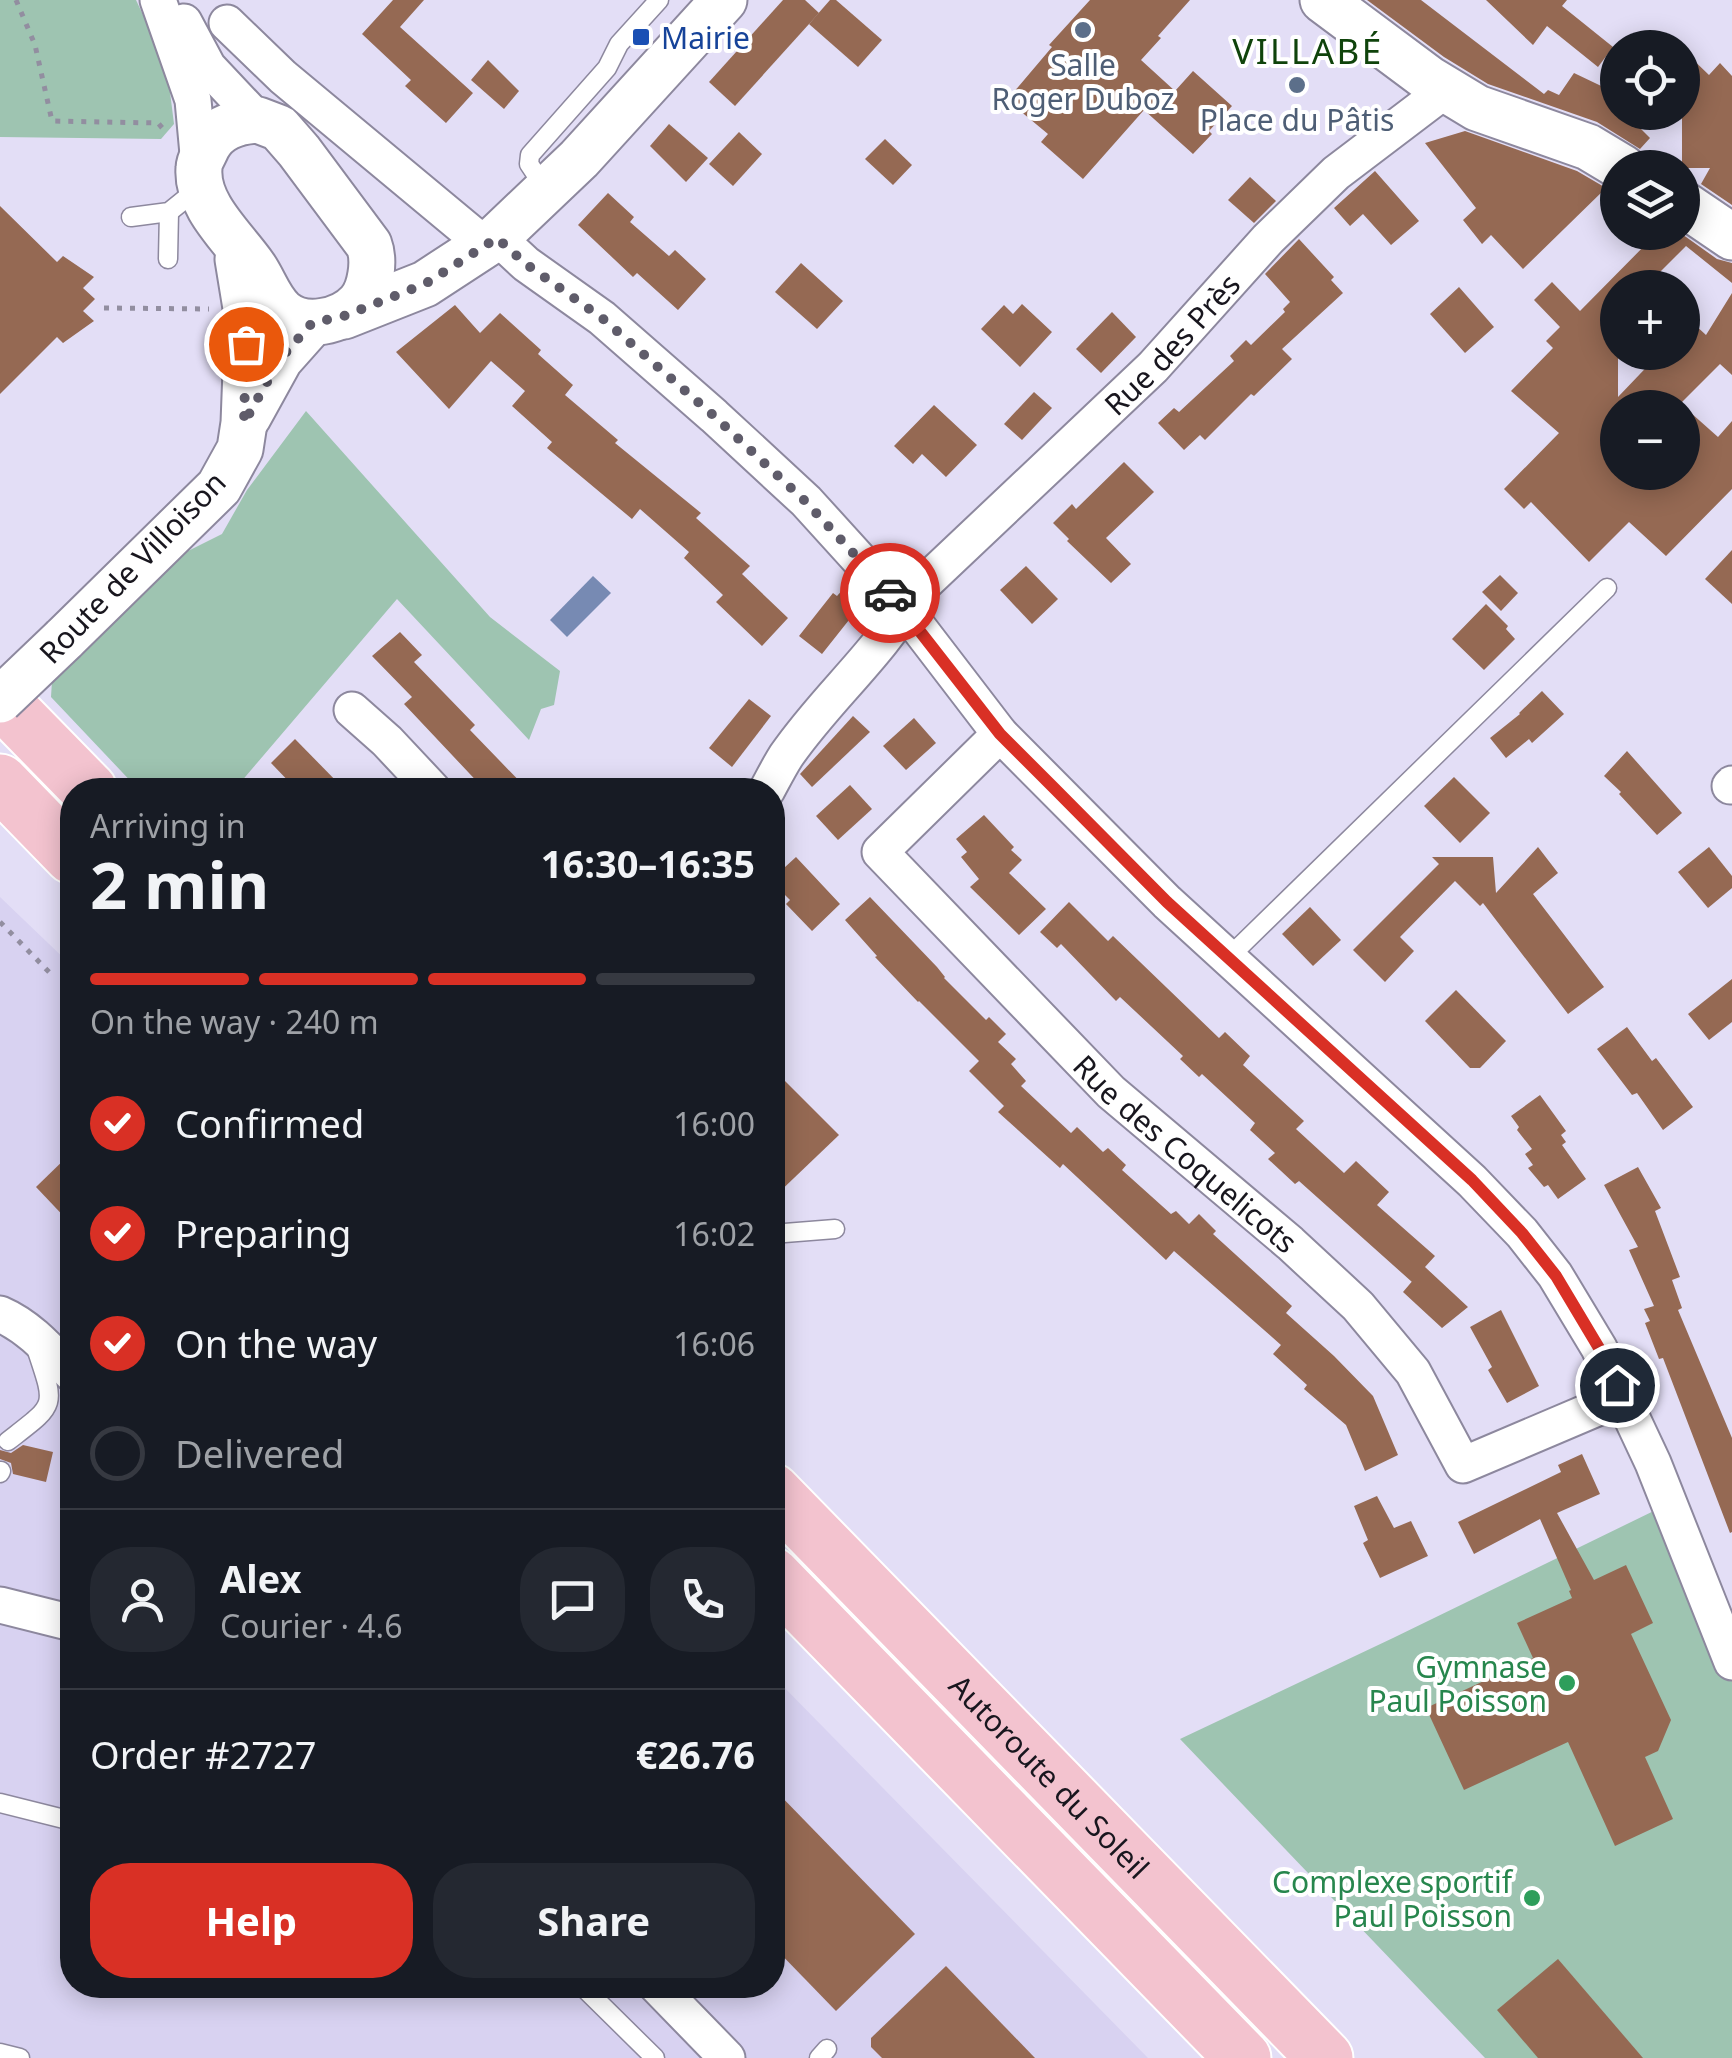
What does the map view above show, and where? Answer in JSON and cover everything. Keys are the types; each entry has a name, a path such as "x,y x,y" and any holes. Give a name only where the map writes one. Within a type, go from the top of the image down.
{"highway":[{"path":"0,700 76,778"},
{"path":"0,782 60,844"},
{"name":"Autoroute du Soleil","path":"785,1504 1325,2058"},
{"name":"Autoroute du Soleil","path":"785,1588 1243,2058"}],"street":[{"path":"158,0 193,100 185,176 255,268 284,314 328,320 362,300 373,255 369,245 299,151 278,128 258,120 208,67 187,30 176,0"},
{"name":"Route de Villoison","path":"244,423 280,359 328,320 425,284 476,250 547,190 724,0"},
{"path":"1323,0 1478,108 1600,155"},
{"path":"227,23 476,250"},
{"name":"Rue des Près","path":"774,778 786,756 905,610 915,592 1153,367 1268,239 1336,174 1448,88"},
{"path":"185,176 211,139 226,127 258,120"},
{"path":"1700,215 1732,237"},
{"name":"Route de Villoison","path":"0,700 219,487 240,449 246,308 234,242"},
{"path":"373,255 476,250 526,264 602,318 806,502 905,610 1000,734 1167,902 1472,1180 1556,1276 1599,1348 1653,1463 1732,1662"},
{"path":"352,710 422,778"},
{"name":"Rue des Coquelicots","path":"1000,734 880,852 1111,1092 1358,1306 1413,1372 1463,1465 1623,1397"},
{"path":"15,1323 60,1363"},
{"path":"0,1605 60,1620"},
{"path":"669,1998 727,2058"}],"lane":[{"path":"547,190 530,164 530,155 607,68 620,44 659,0"},
{"path":"131,217 185,176"},
{"path":"168,258 185,176"},
{"path":"1228,958 1607,588"},
{"path":"785,1233 836,1229"},
{"path":"8,1441 41,1416 50,1390 15,1323"},
{"path":"0,1803 60,1818"},
{"path":"594,1998 655,2058"},
{"path":"0,2053 20,2058"}],"path":[{"path":"16,0 34,44 52,121 158,123 185,176"},
{"path":"104,308 202,309"},
{"path":"0,922 54,976"}],"shaded area":[{"path":"0,897 60,954 60,1998 785,1998 785,1688 1148,2058 0,2058"}],"green space":[{"path":"0,0 136,0 168,76 174,124 161,139 0,137"},
{"path":"306,411 490,617 560,671 554,705 541,709 529,740 397,599 244,778 128,778 51,697 52,681 186,552 222,534 247,490"},
{"name":"Complexe sportif Paul Poisson","path":"1666,1505 1732,1671 1732,2058 1485,2058 1180,1739"}],"water":[{"path":"593,576 611,593 567,637 550,620"}],"building":[{"path":"393,0 424,0 400,27 473,93 446,123 405,86 411,80 362,34"},
{"path":"783,0 805,0 819,13 735,106 709,82"},
{"path":"830,0 836,0 882,40 858,67 809,24"},
{"path":"1090,0 1190,0 1141,60 1175,91 1193,71 1232,106 1193,154 1144,110 1083,179 1041,142 1048,134 1007,100"},
{"path":"1367,0 1421,0 1544,94 1548,90 1559,95 1574,73 1600,85 1600,124 1488,84"},
{"path":"1486,0 1567,0 1562,6 1600,37 1600,64 1598,67 1547,26 1533,45"},
{"path":"488,60 519,91 504,109 471,80"},
{"path":"1720,63 1732,76 1732,205 1701,184 1710,168 1700,168 1700,150 1682,150 1682,130 1700,130 1700,66 1709,75"},
{"path":"669,124 708,158 686,182 650,146"},
{"path":"1610,130 1642,130 1650,138 1640,149"},
{"path":"1465,131 1577,171 1600,184 1600,194 1523,269 1491,235 1482,244 1463,220 1476,208 1425,143"},
{"path":"739,132 762,154 733,186 709,164"},
{"path":"885,139 912,165 893,185 865,159"},
{"path":"1375,171 1419,221 1391,245 1363,214 1350,226 1334,208"},
{"path":"1250,177 1276,201 1254,223 1228,200"},
{"path":"608,193 634,217 630,222 669,256 675,250 706,279 678,310 637,273 633,277 578,225"},
{"path":"0,206 57,262 63,256 94,277 83,288 95,299 83,311 94,321 63,343 57,337 0,394"},
{"path":"1299,239 1334,277 1331,280 1343,293 1282,349 1292,359 1205,440 1200,435 1184,450 1158,423 1174,408 1179,412 1234,361 1230,356 1246,340 1251,345 1285,312 1283,309 1290,302 1265,274"},
{"path":"1700,247 1717,259 1732,263 1732,283 1691,250"},
{"path":"1640,250 1682,250 1662,270 1620,270"},
{"path":"801,263 843,301 817,329 775,292"},
{"path":"1552,282 1580,311 1600,291 1600,370 1618,370 1618,390 1600,390 1600,490 1700,490 1700,421 1718,437 1732,421 1732,489 1666,556 1629,522 1589,562 1531,502 1524,509 1504,489 1559,433 1511,391 1553,348 1546,341 1560,327 1534,300"},
{"path":"1459,287 1494,327 1465,353 1430,314"},
{"path":"1732,293 1732,375 1720,364 1694,390 1625,390 1644,370 1700,370 1700,330 1706,335"},
{"path":"1022,304 1052,332 1020,367 981,329 1004,305 1013,314"},
{"path":"455,305 480,333 500,313 573,385 565,395 618,440 615,443 701,513 696,518 750,566 742,574 788,618 762,646 716,602 723,595 684,558 689,552 640,509 632,519 547,448 552,442 512,406 525,391 491,361 449,409 396,352"},
{"path":"1112,312 1136,337 1101,373 1076,349"},
{"path":"1034,392 1052,408 1022,440 1004,424"},
{"path":"934,405 977,445 946,477 922,454 913,464 894,446"},
{"path":"1124,462 1154,492 1106,538 1131,564 1111,583 1053,523 1072,504 1076,509"},
{"path":"1732,550 1732,604 1705,579"},
{"path":"1026,566 1058,599 1032,624 1000,590"},
{"path":"1500,575 1518,593 1501,611 1482,592"},
{"path":"846,586 864,601 822,654 799,636 833,593 837,596"},
{"path":"1486,604 1515,639 1484,670 1452,639"},
{"path":"400,632 422,655 414,662 475,725 470,730 516,778 474,778 404,704 412,697 372,656"},
{"path":"1542,691 1564,714 1532,743 1529,739 1506,758 1490,738"},
{"path":"749,699 771,716 732,767 709,748"},
{"path":"853,716 870,732 812,787 800,774"},
{"path":"914,718 936,743 906,770 883,746"},
{"path":"295,739 333,778 285,778 271,763"},
{"path":"1627,751 1682,813 1657,835 1604,776"},
{"path":"1454,777 1490,813 1460,843 1424,806"},
{"path":"850,785 872,809 838,840 816,816"},
{"path":"984,815 1022,860 1009,873 1046,909 1019,935 970,887 979,879 961,857 967,852 956,839"},
{"path":"1538,847 1558,873 1533,894 1604,987 1568,1014 1483,903 1480,906 1455,881 1400,937 1414,951 1385,982 1353,950 1439,864 1432,857 1493,857 1496,893"},
{"path":"1709,847 1732,876 1732,888 1708,908 1678,872"},
{"path":"796,857 840,904 812,931 786,904 790,900 785,895 785,867"},
{"path":"870,897 944,978 986,1020 989,1017 1006,1034 998,1042 1016,1059 1011,1064 1026,1081 1021,1086 1071,1133 1077,1127 1103,1152 1108,1148 1126,1165 1122,1170 1171,1214 1176,1211 1189,1224 1199,1214 1216,1231 1213,1234 1292,1306 1286,1313 1373,1396 1398,1455 1365,1471 1346,1425 1304,1389 1307,1385 1273,1354 1281,1345 1174,1251 1166,1260 1063,1164 1060,1168 998,1112 1004,1106 969,1071 979,1061 875,957 845,920"},
{"path":"1069,902 1108,941 1113,936 1219,1038 1225,1032 1250,1056 1243,1065 1304,1121 1296,1129 1344,1173 1356,1161 1389,1192 1377,1205 1435,1256 1425,1267 1468,1307 1442,1328 1403,1292 1412,1282 1299,1181 1295,1184 1268,1159 1275,1153 1250,1130 1255,1123 1202,1074 1199,1077 1180,1059 1183,1056 1120,997 1116,1001 1061,944 1057,948 1040,932"},
{"path":"1310,907 1341,940 1313,966 1282,934"},
{"path":"1732,979 1732,1022 1709,1040 1688,1014"},
{"path":"1456,990 1506,1041 1480,1068 1470,1068 1425,1021"},
{"path":"1627,1027 1693,1107 1663,1130 1637,1093 1632,1095 1597,1049"},
{"path":"785,1081 839,1135 785,1187"},
{"path":"1540,1095 1566,1131 1561,1135 1566,1142 1562,1145 1586,1179 1558,1199 1528,1168 1533,1165 1525,1154 1532,1149 1511,1116"},
{"path":"60,1164 60,1212 36,1187"},
{"path":"1638,1167 1661,1208 1655,1211 1680,1277 1672,1280 1682,1308 1678,1310 1732,1438 1730,1533 1663,1358 1659,1359 1645,1323 1650,1321 1644,1309 1654,1306 1629,1250 1638,1247 1604,1185"},
{"path":"1501,1310 1539,1386 1507,1403 1470,1327"},
{"path":"23,1445 53,1452 46,1482 13,1474 11,1463 0,1459 0,1450 11,1453"},
{"name":"Gymnase Paul Poisson","path":"1582,1454 1600,1494 1557,1513 1594,1580 1626,1565 1653,1623 1631,1634 1671,1720 1658,1751 1645,1757 1673,1819 1615,1846 1568,1742 1464,1790 1426,1708 1533,1658 1517,1623 1572,1598 1540,1519 1474,1554 1458,1522 1561,1472 1558,1465"},
{"path":"1377,1496 1394,1528 1411,1521 1428,1556 1380,1578 1363,1543 1368,1540 1354,1506"},
{"path":"785,1800 915,1934 836,2011 785,1958"},
{"path":"1558,1959 1643,2058 1538,2058 1497,2010"},
{"path":"946,1966 1035,2058 882,2058 871,2047 871,2038"}],"way so far":[{"path":"246,344 244,423 280,359 312,323 344,316 425,284 497,238 526,264 602,318 714,416 806,502 890,593"}],"place":[{"name":"Salle Roger Duboz","path":"1083,30"},
{"name":"Mairie","path":"641,37"},
{"name":"Place du Pâtis","path":"1297,85"},
{"name":"Gymnase Paul Poisson","path":"1567,1683"},
{"name":"Complexe sportif Paul Poisson","path":"1532,1898"}],"district":[{"name":"VILLABÉ","path":"1308,50"}],"route":[{"path":"890,593 1000,734 1167,902 1472,1180 1522,1233 1556,1276 1617,1385"}]}
